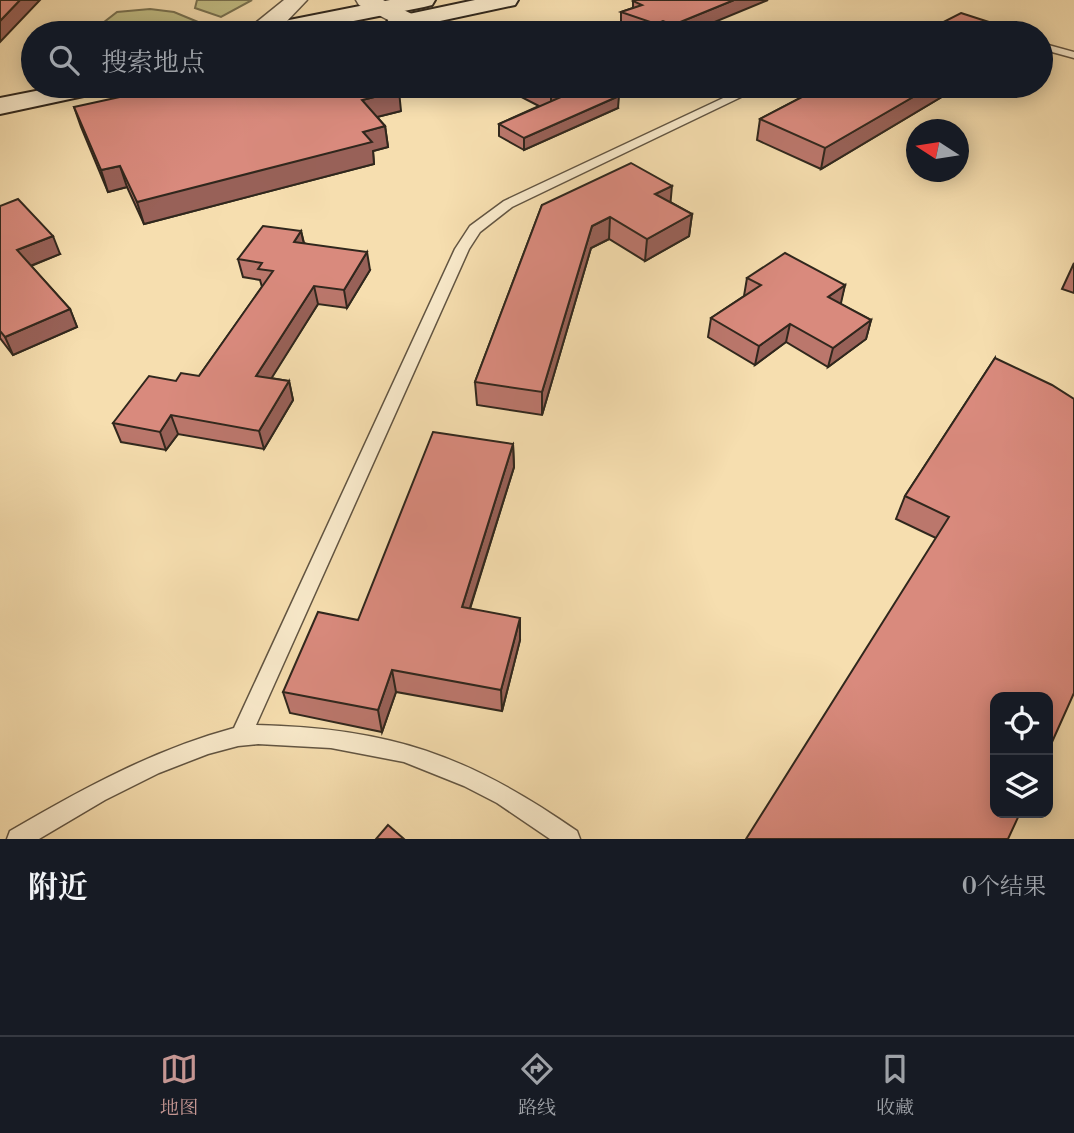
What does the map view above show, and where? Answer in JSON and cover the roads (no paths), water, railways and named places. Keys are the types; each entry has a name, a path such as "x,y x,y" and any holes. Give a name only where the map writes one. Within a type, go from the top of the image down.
{"main road":[{"path":"306,21 375,4 417,8 507,0"},
{"path":"381,21 417,8"},
{"path":"0,86 21,82"},
{"path":"0,106 39,98"}],"street":[{"path":"271,21 296,0"}],"lane":[{"path":"1053,49 1074,55"},
{"path":"241,735 462,248 475,229 508,204 732,98"},
{"path":"18,839 107,786 170,758 241,735 310,736 395,748 457,769 523,805 569,839"}]}
